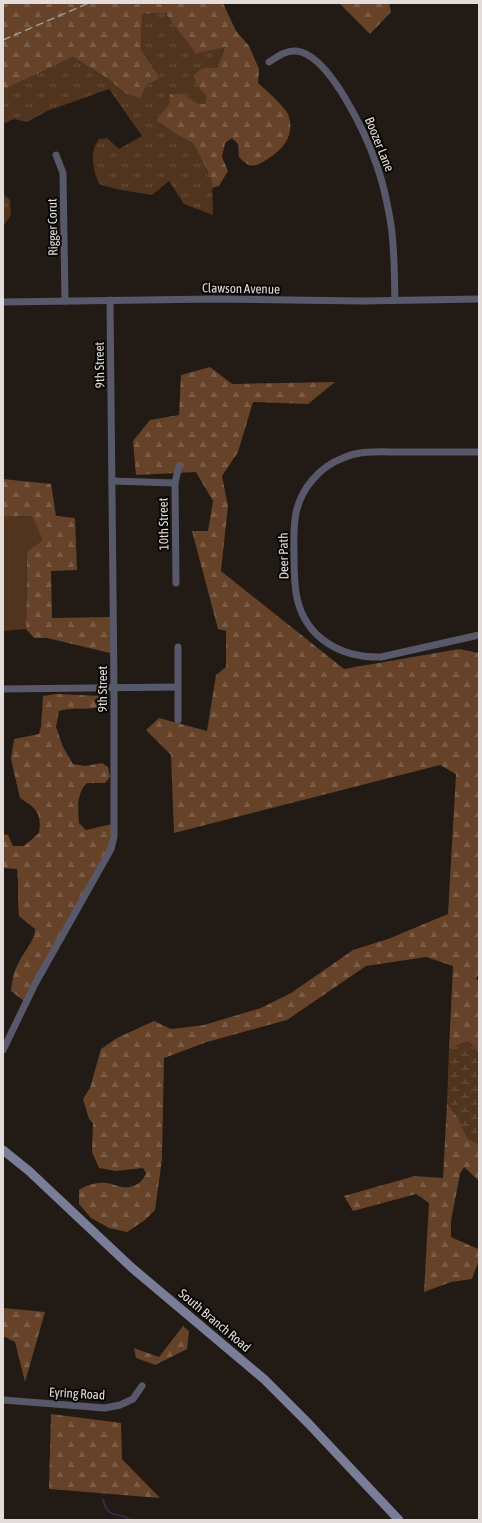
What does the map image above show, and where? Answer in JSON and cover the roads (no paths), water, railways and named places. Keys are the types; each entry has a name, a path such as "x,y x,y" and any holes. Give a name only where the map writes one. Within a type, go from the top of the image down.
{"street":[{"name":"Boozer Lane","path":"269,62 287,51 295,50 308,54 315,59 336,85 363,130 381,179 390,220 395,300"},
{"name":"Rigger Corut","path":"56,155 63,173 65,301"},
{"name":"Clawson Avenue","path":"3,302 214,299 479,299"},
{"name":"9th Street","path":"3,1050 35,984 111,849 114,838 110,300"},
{"name":"Deer Path","path":"479,452 365,452 342,458 325,468 308,485 299,503 294,527 295,583 298,602 311,627 329,644 350,654 381,657 479,635"},
{"name":"10th Street","path":"176,583 175,483 179,466"},
{"path":"112,481 175,483"},
{"path":"178,647 178,720"},
{"path":"3,689 177,687"},
{"name":"South Branch Road","path":"3,1150 29,1171 131,1267 264,1379 308,1423 399,1520"},
{"name":"Eyring Road","path":"3,1400 105,1408 120,1405 133,1399 142,1386"}],"waterway":[{"path":"103,1499 105,1506 111,1513 126,1517 130,1520"}],"railway":[{"path":"3,40 89,3"}]}
